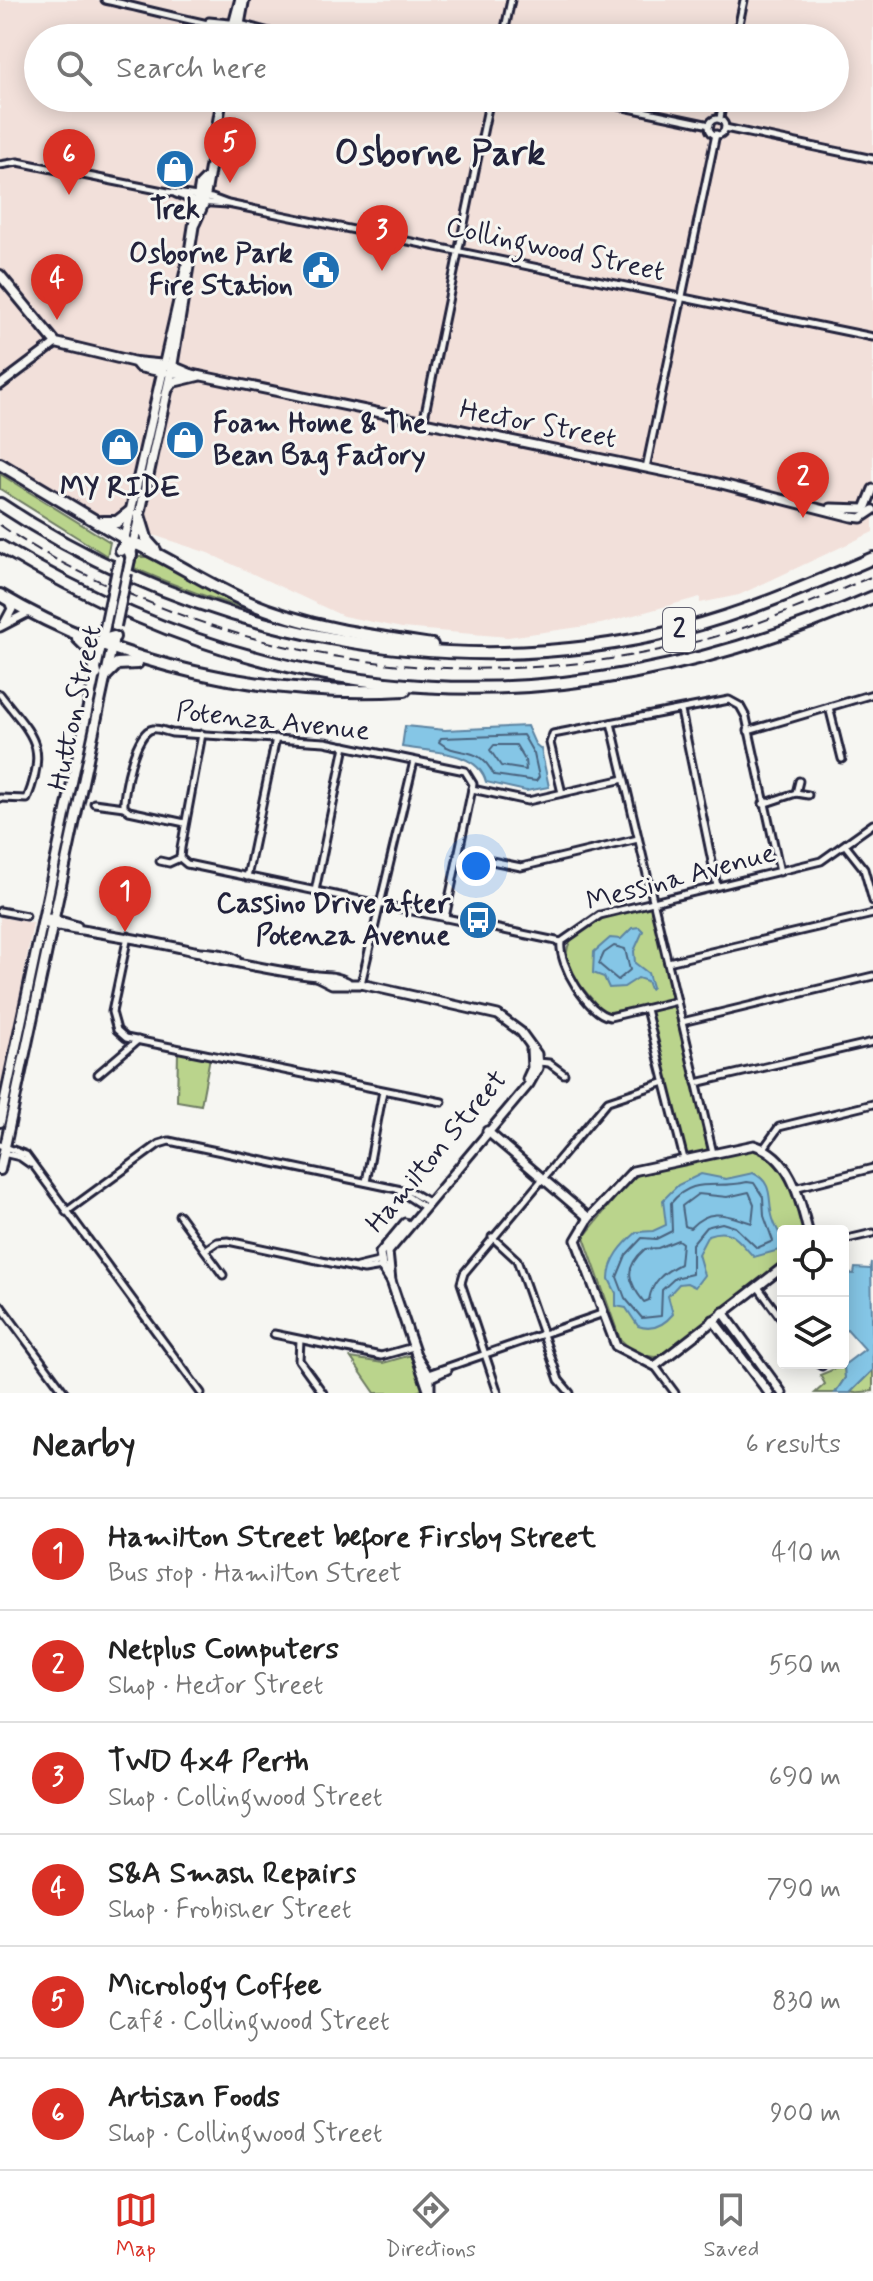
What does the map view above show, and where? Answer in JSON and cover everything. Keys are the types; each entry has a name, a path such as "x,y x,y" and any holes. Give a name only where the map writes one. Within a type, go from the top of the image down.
{"highway":[{"path":"0,464 92,520 127,547 163,556 246,601 286,616 356,634 474,651"},
{"name":"2","path":"0,504 102,564 217,610 348,642 406,649 474,651 586,645 678,630 773,600 873,558"},
{"path":"92,520 117,522 134,514 147,541 163,556"},
{"name":"2","path":"0,546 102,603 237,655 352,680 447,688 486,689 628,676 741,648 873,597"},
{"path":"4,598 71,633 88,646 101,674 123,661 150,662 319,691 447,688"},
{"path":"71,633 106,639 150,662"}],"main road":[{"path":"237,24 242,0"},
{"name":"Hutton Street","path":"0,1122 101,674 154,405 167,369 219,112"},
{"path":"0,275 56,343"},
{"name":"Hector Street","path":"56,343 167,369"},
{"name":"Hector Street","path":"135,362 146,369 167,369"},
{"path":"146,369 153,376 154,405"},
{"name":"Hutton Street","path":"134,514 168,389 167,369"},
{"path":"168,389 173,382 195,375"},
{"name":"Hutton Street","path":"106,639 106,622 127,547"},
{"name":"Hutton Street","path":"0,1170 7,1098"}],"street":[{"path":"105,0 216,24"},
{"path":"506,24 511,0"},
{"path":"739,24 744,0"},
{"path":"423,424 487,112"},
{"path":"648,112 710,125 720,119"},
{"path":"721,112 720,119 725,128"},
{"path":"646,468 716,134 710,125"},
{"path":"716,134 725,128 873,159"},
{"name":"Collingwood Street","path":"0,165 10,162 228,204 873,337"},
{"path":"0,385 56,343"},
{"name":"Hector Street","path":"167,369 646,468 829,508 852,517 869,511"},
{"path":"869,511 873,489"},
{"path":"2,625 12,609 4,598"},
{"path":"2,625 29,612"},
{"path":"0,694 34,737 39,753 27,799 0,798"},
{"path":"748,731 873,694"},
{"path":"562,793 550,743 553,734 729,700 740,706 748,731 780,872"},
{"path":"829,707 842,759"},
{"path":"681,711 717,886"},
{"path":"611,723 713,1153"},
{"name":"Potenza Avenue","path":"124,807 134,753 147,731 152,729 345,746 465,771 471,776 472,789"},
{"path":"180,858 202,734"},
{"path":"247,877 276,738"},
{"path":"315,891 345,746"},
{"path":"361,984 414,761"},
{"path":"445,918 472,789 528,801 624,779"},
{"path":"796,793 799,781"},
{"path":"763,804 796,793 808,795"},
{"path":"94,803 124,807 129,811 185,823"},
{"name":"Messina Avenue","path":"677,1001 610,1017 600,1015 567,974 561,942 589,919 821,861 873,824"},
{"path":"458,854 521,867 638,839"},
{"path":"845,845 869,878 873,901"},
{"path":"180,858 187,864 561,942"},
{"path":"160,861 169,863 180,858"},
{"path":"0,911 26,916"},
{"path":"668,962 873,914"},
{"name":"Hamilton Street","path":"47,920 202,953 220,952 236,960 316,976 333,976 349,983 498,1015 521,1032 536,1062 530,1074 514,1098 385,1244 384,1264 416,1355 427,1377 430,1393"},
{"path":"128,935 112,1012 117,1030 126,1038 442,1102"},
{"path":"682,1022 873,976"},
{"path":"646,1009 684,1159"},
{"path":"98,1074 139,1039"},
{"path":"696,1083 873,1042"},
{"path":"536,1062 549,1063 564,1074"},
{"path":"498,1393 461,1283 464,1273 608,1101 665,1082"},
{"path":"366,1182 383,1091"},
{"path":"764,1148 779,1127 873,1104"},
{"path":"486,1130 589,1218"},
{"path":"66,1212 159,1144 169,1141 366,1182 400,1191 424,1203"},
{"path":"675,1393 655,1366 616,1346 601,1314 576,1240 589,1218 624,1177 684,1159 754,1145 764,1148 798,1187 807,1225"},
{"path":"2,1149 26,1155 200,1393"},
{"path":"798,1187 873,1168"},
{"path":"179,1215 223,1275"},
{"path":"849,1239 873,1233"},
{"path":"492,1237 517,1260 559,1380 570,1393"},
{"path":"205,1250 228,1241 364,1270 384,1264"},
{"path":"655,1366 777,1272"},
{"path":"758,1287 777,1313"},
{"path":"0,1305 65,1393"},
{"path":"723,1312 782,1393"},
{"path":"427,1377 601,1314"},
{"path":"713,1320 769,1393"},
{"path":"274,1334 381,1356 413,1347"},
{"path":"300,1340 299,1360 323,1393"},
{"path":"741,1356 750,1349"},
{"path":"763,1385 771,1379"}],"shaded area":[{"name":"Osborne Park","path":"0,0 873,0 873,532 739,595 700,603 700,597 601,624 508,637 402,628 343,616 208,553 104,519 0,460"},
{"path":"0,917 33,923 3,1094 0,1093"}],"green space":[{"path":"0,474 110,542 107,556 0,489"},
{"path":"137,557 147,557 235,601 278,618 152,576 134,568"},
{"path":"654,904 676,1000 604,1013 572,973 567,957 569,943 578,932 591,924 624,911"},
{"path":"678,1003 711,1151 686,1157 649,1010"},
{"path":"178,1051 210,1057 201,1105 177,1101"},
{"path":"761,1149 794,1186 804,1225 777,1225 777,1266 662,1357 634,1351 620,1339 584,1237 628,1182 640,1174"},
{"path":"411,1355 424,1389 414,1393 375,1393 351,1358 383,1363"},
{"path":"844,1369 845,1378 835,1393 815,1393 825,1384 820,1375"},
{"path":"873,1370 873,1391 850,1393"}],"water":[{"path":"405,726 445,730 527,726 535,744 541,749 549,787 526,791 486,782 481,772 463,758 402,747"},
{"path":"639,927 643,931 634,951 635,963 648,973 652,987 650,989 647,981 638,978 624,987 609,988 604,977 593,973 594,952 610,938 621,939 632,928"},
{"path":"753,1173 765,1182 777,1228 777,1251 754,1257 730,1234 708,1235 698,1254 704,1275 695,1287 687,1283 679,1284 668,1296 673,1314 666,1321 653,1327 638,1326 626,1308 616,1306 616,1293 609,1279 611,1265 618,1252 637,1232 653,1231 666,1225 663,1200 678,1185 701,1174 726,1179"},
{"path":"871,1262 873,1370 850,1393 835,1393 845,1378 844,1369 849,1369 849,1361 865,1349 849,1331 849,1274 854,1274 855,1268 870,1269"}],"railway":[{"path":"0,525 82,573 201,622 269,642 338,657 408,666 479,669 550,666 621,657 738,630 873,576"}],"place":[{"name":"Trek","path":"175,169"},
{"name":"Micrology Coffee","path":"230,183"},
{"name":"Artisan Foods","path":"69,195"},
{"name":"Osborne Park Fire Station","path":"321,270"},
{"name":"TWD 4x4 Perth","path":"382,271"},
{"name":"S&A Smash Repairs","path":"57,320"},
{"name":"Foam Home & The Bean Bag Factory","path":"185,440"},
{"name":"MY RIDE","path":"120,447"},
{"name":"Netplus Computers","path":"803,518"},
{"name":"Cassino Drive after Potenza Avenue","path":"478,920"},
{"name":"Hamilton Street before Firsby Street","path":"125,932"}],"district":[{"name":"Osborne Park","path":"440,154"}]}
